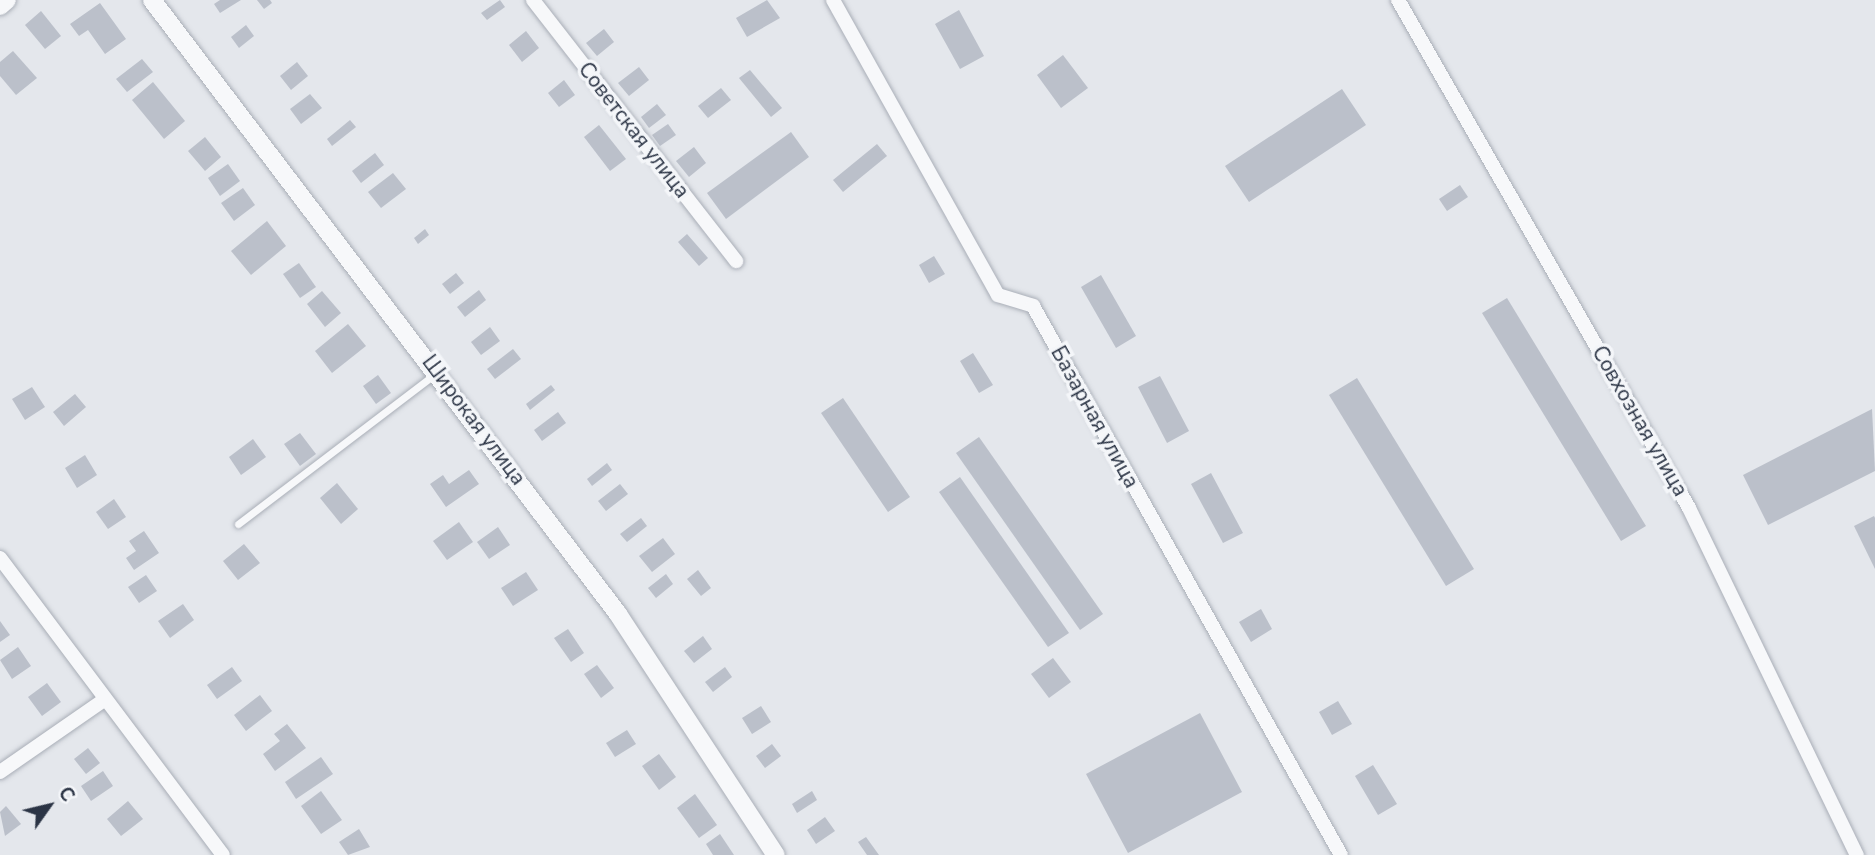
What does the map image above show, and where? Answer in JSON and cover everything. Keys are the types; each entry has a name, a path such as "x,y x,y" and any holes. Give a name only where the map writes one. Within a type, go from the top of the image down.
{"street":[{"path":"0,6 7,0"},
{"name":"Широкая улица","path":"152,0 438,372 618,614 776,855"},
{"name":"Советская улица","path":"533,0 736,261"},
{"name":"Базарная улица","path":"833,0 998,295 1033,306 1341,855"},
{"name":"Совхозная улица","path":"1398,0 1689,508 1857,855"},
{"path":"0,558 223,855"},
{"path":"0,772 104,700"}],"lane":[{"path":"238,524 438,372"}],"building":[{"path":"220,0 241,0 220,13 214,4"},
{"path":"257,0 270,0 272,3 264,9"},
{"path":"500,0 505,7 487,20 481,13"},
{"path":"767,0 780,18 747,37 736,18"},
{"path":"100,3 126,39 105,54 88,30 79,36 70,24"},
{"path":"959,10 984,56 960,69 935,24"},
{"path":"41,11 61,36 45,49 25,25"},
{"path":"246,25 254,36 239,48 231,37"},
{"path":"604,29 614,42 597,56 586,43"},
{"path":"526,31 539,48 522,62 509,45"},
{"path":"13,51 37,78 16,95 0,76 0,62"},
{"path":"1063,55 1088,88 1061,108 1037,75"},
{"path":"142,59 153,72 127,92 116,79"},
{"path":"297,62 308,76 291,90 280,76"},
{"path":"639,67 649,80 629,96 618,83"},
{"path":"750,70 782,108 771,117 739,78"},
{"path":"564,80 575,95 559,107 548,93"},
{"path":"153,82 185,121 164,139 132,100"},
{"path":"721,88 731,100 708,118 698,106"},
{"path":"1342,89 1366,125 1249,202 1225,166"},
{"path":"310,94 322,108 301,124 290,109"},
{"path":"657,104 666,115 649,128 641,117"},
{"path":"350,120 356,127 332,146 327,139"},
{"path":"668,124 676,135 660,146 652,135"},
{"path":"599,125 626,159 610,171 584,137"},
{"path":"791,132 809,157 726,219 707,193"},
{"path":"205,137 221,157 205,171 188,151"},
{"path":"877,144 887,156 843,192 833,180"},
{"path":"694,147 706,163 689,177 676,161"},
{"path":"375,153 384,165 361,183 352,171"},
{"path":"228,164 240,181 220,196 208,178"},
{"path":"393,173 406,189 381,208 368,192"},
{"path":"1460,185 1468,197 1447,211 1439,199"},
{"path":"243,188 255,205 234,221 221,203"},
{"path":"267,221 286,246 251,275 231,251"},
{"path":"425,229 429,235 418,244 414,238"},
{"path":"687,234 708,258 699,266 678,242"},
{"path":"934,256 945,274 929,283 919,265"},
{"path":"299,263 316,287 300,298 283,274"},
{"path":"456,273 464,283 450,294 442,284"},
{"path":"1101,275 1136,336 1116,348 1081,287"},
{"path":"479,290 486,300 465,317 457,307"},
{"path":"322,291 341,313 325,327 307,304"},
{"path":"1507,298 1646,526 1621,541 1482,313"},
{"path":"348,324 366,346 332,373 315,351"},
{"path":"490,327 500,341 481,355 471,342"},
{"path":"513,349 521,359 495,379 487,369"},
{"path":"973,353 993,385 979,393 960,361"},
{"path":"378,375 391,393 376,404 363,386"},
{"path":"1160,376 1189,431 1167,443 1138,387"},
{"path":"1357,378 1474,569 1446,586 1329,395"},
{"path":"551,385 555,390 530,410 526,404"},
{"path":"32,387 45,407 25,420 12,399"},
{"path":"75,394 86,407 64,426 53,412"},
{"path":"843,398 910,497 888,512 821,413"},
{"path":"1872,409 1875,471 1768,525 1743,475"},
{"path":"558,412 566,423 542,441 534,430"},
{"path":"300,433 316,454 300,466 284,444"},
{"path":"979,437 1103,614 1080,630 956,453"},
{"path":"253,439 266,457 241,475 229,457"},
{"path":"85,455 97,475 77,488 65,468"},
{"path":"607,463 612,470 592,486 587,479"},
{"path":"469,470 479,484 446,507 430,484 443,475 449,484"},
{"path":"1211,473 1243,533 1223,543 1191,484"},
{"path":"960,477 1069,633 1048,647 939,492"},
{"path":"337,483 358,509 341,524 320,498"},
{"path":"620,484 628,494 606,511 598,501"},
{"path":"114,499 126,517 108,529 96,512"},
{"path":"1874,516 1875,518 1875,569 1854,526"},
{"path":"641,518 647,526 627,542 620,534"},
{"path":"459,522 473,542 447,560 433,541"},
{"path":"498,527 510,545 489,559 477,542"},
{"path":"144,531 159,553 134,570 126,558 136,551 129,541"},
{"path":"663,538 675,554 652,572 639,556"},
{"path":"244,544 260,563 238,580 223,561"},
{"path":"698,570 711,588 701,596 687,579"},
{"path":"526,572 538,590 513,606 501,588"},
{"path":"666,574 673,584 656,598 648,588"},
{"path":"146,575 157,591 139,603 128,587"},
{"path":"183,604 194,620 170,638 158,621"},
{"path":"1261,609 1272,629 1251,642 1239,622"},
{"path":"0,621 10,635 0,642"},
{"path":"568,629 584,653 571,662 554,638"},
{"path":"703,636 712,649 694,663 684,651"},
{"path":"18,647 31,666 12,679 0,660"},
{"path":"1053,658 1071,682 1049,698 1031,674"},
{"path":"597,665 614,688 601,698 584,674"},
{"path":"232,667 242,681 217,699 207,685"},
{"path":"725,667 732,677 713,692 705,682"},
{"path":"47,683 61,702 42,716 28,697"},
{"path":"260,695 272,711 246,731 234,715"},
{"path":"1338,701 1352,724 1332,735 1319,712"},
{"path":"761,706 771,722 752,734 742,718"},
{"path":"1200,713 1242,792 1128,853 1086,774"},
{"path":"287,724 306,748 275,771 263,754 280,741 274,734"},
{"path":"627,730 636,744 615,757 606,743"},
{"path":"772,744 781,756 765,768 756,756"},
{"path":"88,748 100,763 86,774 74,759"},
{"path":"659,754 676,777 659,790 642,766"},
{"path":"321,757 333,774 296,799 285,782"},
{"path":"1373,765 1397,804 1378,815 1355,776"},
{"path":"103,771 113,786 91,801 81,786"},
{"path":"321,791 342,820 321,834 301,806"},
{"path":"812,791 817,800 797,813 792,804"},
{"path":"695,794 717,825 699,838 677,808"},
{"path":"128,801 143,819 121,836 107,819"},
{"path":"6,806 21,824 5,836 0,812"},
{"path":"825,817 835,831 816,844 807,830"},
{"path":"359,829 370,847 348,855 339,842"},
{"path":"720,834 734,855 713,855 706,844"},
{"path":"866,837 879,855 867,855 858,842"}]}
